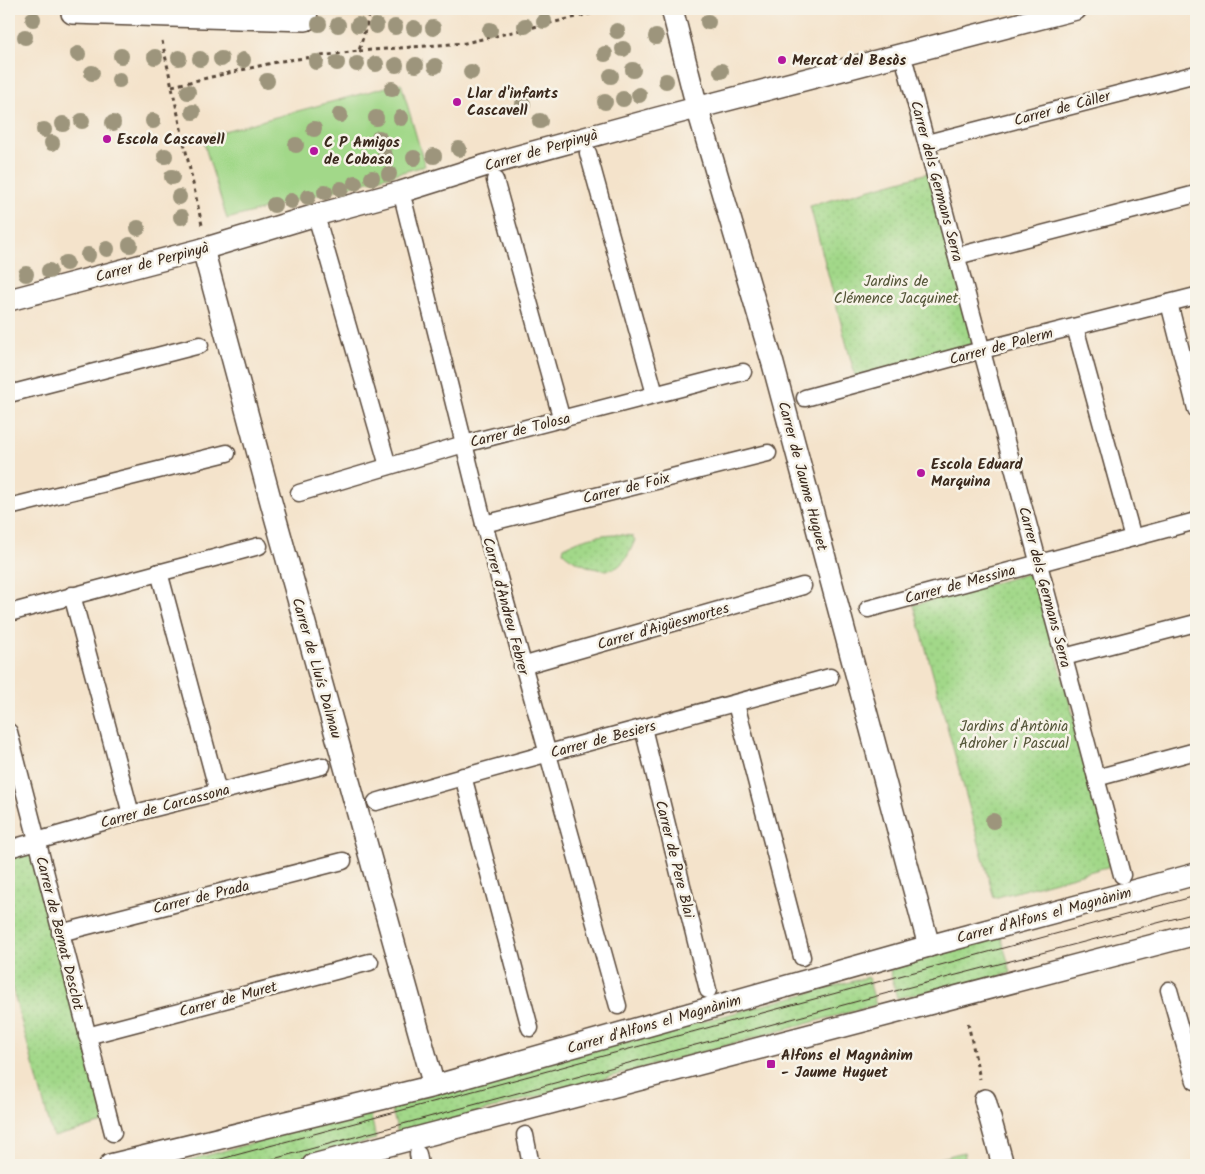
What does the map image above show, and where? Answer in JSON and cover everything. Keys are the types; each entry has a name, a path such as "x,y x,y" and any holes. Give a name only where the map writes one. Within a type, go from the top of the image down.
{"street":[{"name":"Carrer de Jaume Huguet","path":"672,9 697,107 774,364 929,946"},
{"name":"Carrer de Perpinyà","path":"9,300 203,240 316,215 401,192 490,164 697,107 1076,9"},
{"path":"72,11 307,15"},
{"name":"Carrer dels Germans Serra","path":"906,67 1122,875"},
{"name":"Carrer de Càller","path":"927,143 1196,74"},
{"path":"588,153 655,394"},
{"path":"495,180 562,420"},
{"path":"957,256 1196,194"},
{"name":"Carrer d'Andreu Febrer","path":"404,203 484,524 618,1006"},
{"path":"319,226 388,466"},
{"name":"Carrer de Lluís Dalmau","path":"203,240 273,511 434,1086"},
{"name":"Carrer de Palerm","path":"806,398 982,350 1196,296"},
{"path":"1169,303 1196,409"},
{"path":"1075,327 1133,538"},
{"path":"9,394 200,345"},
{"name":"Carrer de Tolosa","path":"299,493 464,444 743,372"},
{"name":"Carrer de Foix","path":"484,524 768,452"},
{"path":"9,507 228,453"},
{"name":"Carrer de Messina","path":"868,609 1196,521"},
{"path":"9,613 259,546"},
{"path":"159,572 218,792"},
{"name":"Carrer d'Aigüesmortes","path":"522,666 803,586"},
{"path":"72,595 132,814"},
{"path":"1064,657 1196,623"},
{"name":"Carrer de Besiers","path":"376,802 463,776 830,678"},
{"path":"736,704 802,958"},
{"name":"Carrer de Pere Blai","path":"643,728 708,990"},
{"name":"Carrer de Bernat Desclot","path":"9,732 113,1134"},
{"path":"1096,778 1196,751"},
{"name":"Carrer de Carcassona","path":"9,849 132,814 322,766"},
{"path":"463,776 530,1028"},
{"name":"Carrer de Prada","path":"60,932 343,861"},
{"name":"Carrer d'Alfons el Magnànim","path":"110,1165 434,1086 929,946 1196,874"},
{"path":"312,1165 1196,934"},
{"name":"Carrer de Muret","path":"87,1036 370,962"},
{"path":"1169,990 1195,1081"},
{"path":"985,1100 1003,1165"},
{"path":"525,1136 531,1165"}],"path":[{"path":"359,51 371,9"},
{"path":"172,86 281,61 359,51 465,43 611,9"},
{"path":"162,41 203,240"},
{"path":"968,1023 985,1100"}],"green space":[{"name":"C P Amigos de Cobasa","path":"401,83 425,166 227,219 202,137"},
{"name":"Jardins de Clémence Jacquinet","path":"928,173 975,343 855,376 810,206"},
{"path":"614,534 632,536 635,540 627,557 617,567 612,569 605,570 587,566 563,552 564,547 576,542 594,536"},
{"name":"Jardins d'Antònia Adroher i Pascual","path":"1034,572 1114,865 994,898 914,605"},
{"path":"35,851 108,1122 53,1137 9,976 9,858"},
{"path":"1000,933 1011,973 984,981 897,998 890,970"},
{"path":"868,977 876,1005 398,1134 391,1105"},
{"path":"370,1111 376,1139 279,1165 171,1165"},
{"path":"964,1152 966,1165 913,1165"}],"tram line":[{"path":"199,1165 1196,896"},
{"path":"251,1165 910,987 1196,913"}],"place":[{"name":"Mercat del Besòs","path":"782,60"},
{"name":"Llar d'infants Cascavell","path":"457,102"},
{"name":"Escola Cascavell","path":"107,139"},
{"name":"C P Amigos de Cobasa","path":"314,151"},
{"name":"Escola Eduard Marquina","path":"921,473"},
{"name":"Alfons el Magnànim - Jaume Huguet","path":"771,1064"}]}
